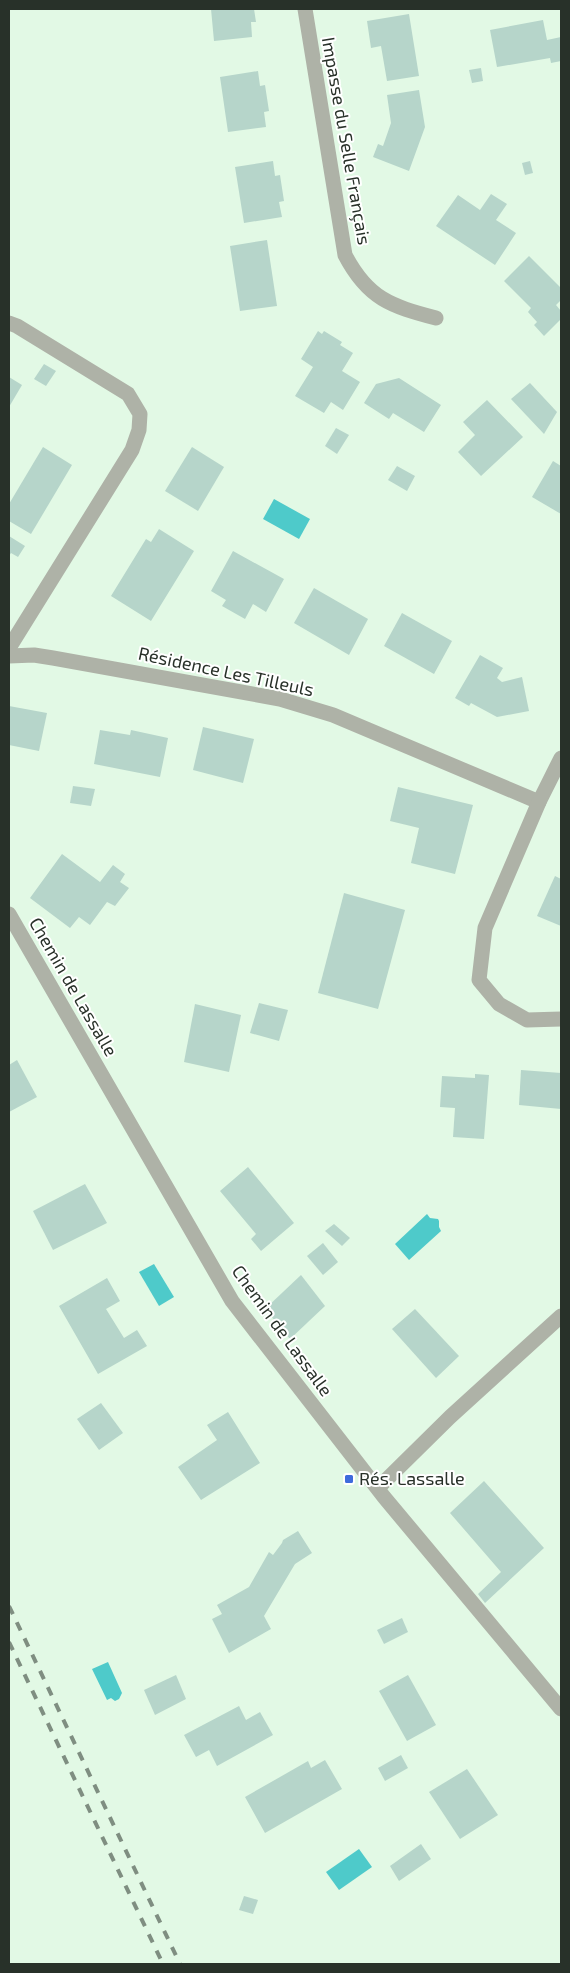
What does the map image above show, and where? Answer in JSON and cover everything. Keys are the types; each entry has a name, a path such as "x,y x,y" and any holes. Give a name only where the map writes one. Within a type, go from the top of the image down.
{"street":[{"name":"Impasse du Selle Français","path":"305,9 346,255 355,273 368,289 387,301 410,311 436,318"},
{"path":"9,323 17,326 128,394 140,414 139,430 132,450 9,648"},
{"name":"Résidence Les Tilleuls","path":"9,656 34,655 53,658 304,705 333,715 539,802"},
{"path":"561,758 539,802 485,928 479,980 499,1004 527,1020 561,1019"},
{"name":"Chemin de Lassalle","path":"9,914 232,1300 378,1488 561,1708"},
{"path":"378,1488 450,1417 561,1316"}],"water":[{"path":"274,499 310,519 299,539 263,519"},
{"path":"427,1214 430,1218 438,1219 441,1231 409,1260 395,1244"},
{"path":"154,1264 174,1297 159,1306 139,1272"},
{"path":"108,1662 122,1693 119,1699 115,1701 111,1698 107,1700 92,1669"},
{"path":"359,1849 372,1867 339,1890 326,1872"}],"building":[{"path":"211,9 254,9 256,22 251,22 252,37 214,41"},
{"path":"409,14 419,76 387,81 381,46 371,48 367,21"},
{"path":"543,20 547,40 561,37 561,61 551,63 550,58 497,67 490,30"},
{"path":"481,68 483,81 472,83 469,70"},
{"path":"258,71 260,86 265,85 269,111 264,112 266,127 228,132 220,77"},
{"path":"419,90 425,127 409,171 373,157 378,144 383,146 391,123 387,95"},
{"path":"273,161 275,176 280,175 284,201 279,202 282,217 244,223 235,167"},
{"path":"530,161 533,173 525,175 522,163"},
{"path":"491,194 507,204 496,220 516,233 495,265 436,226 458,195 480,210"},
{"path":"267,240 277,306 240,311 230,246"},
{"path":"529,256 561,288 561,300 556,305 561,311 561,319 544,336 534,325 537,322 528,312 531,308 504,281"},
{"path":"318,331 322,334 324,331 342,342 340,345 353,353 342,371 360,382 343,410 331,402 324,413 295,396 313,367 301,359"},
{"path":"44,364 56,371 46,386 34,379"},
{"path":"9,377 22,385 9,407"},
{"path":"399,378 441,405 424,432 393,413 389,419 364,403 376,384"},
{"path":"530,383 557,412 544,434 511,399"},
{"path":"487,400 523,437 481,476 458,452 475,435 463,422"},
{"path":"336,428 349,435 337,454 325,446"},
{"path":"43,447 72,465 31,534 9,521 9,504"},
{"path":"192,447 224,467 198,511 165,491"},
{"path":"553,461 561,466 561,514 532,497"},
{"path":"397,466 415,476 407,491 388,480"},
{"path":"159,529 194,551 151,621 111,596 146,539 151,542"},
{"path":"9,536 25,546 18,557 11,553 9,556"},
{"path":"233,551 284,579 266,612 253,604 245,619 222,606 226,600 211,591"},
{"path":"314,588 368,619 349,655 294,623"},
{"path":"402,613 452,641 434,674 384,646"},
{"path":"480,655 503,668 497,678 502,682 522,677 529,711 497,717 471,703 469,706 455,698"},
{"path":"9,706 47,713 39,751 9,745"},
{"path":"203,727 254,739 243,783 193,770"},
{"path":"100,730 130,735 131,730 168,738 160,777 94,764"},
{"path":"73,786 95,789 91,806 70,803"},
{"path":"398,787 473,805 455,874 411,863 419,828 390,821"},
{"path":"62,854 100,882 113,865 125,874 120,882 129,888 115,906 107,902 90,925 79,917 70,928 30,898"},
{"path":"555,876 561,879 561,926 537,916"},
{"path":"344,893 405,910 378,1009 318,993"},
{"path":"259,1003 288,1010 279,1041 250,1033"},
{"path":"195,1004 241,1015 229,1072 184,1062"},
{"path":"17,1060 37,1097 9,1112 9,1065"},
{"path":"521,1070 561,1073 561,1109 519,1105"},
{"path":"475,1074 489,1075 484,1139 453,1137 455,1108 440,1107 442,1076 475,1078"},
{"path":"248,1167 294,1223 261,1251 251,1239 256,1234 220,1191"},
{"path":"85,1184 107,1223 53,1250 33,1211"},
{"path":"334,1224 350,1238 342,1246 325,1231"},
{"path":"323,1243 338,1262 323,1275 307,1256"},
{"path":"301,1275 325,1306 290,1339 265,1309"},
{"path":"107,1278 120,1301 106,1309 124,1338 137,1330 147,1346 98,1374 59,1306"},
{"path":"415,1309 459,1356 436,1378 392,1329"},
{"path":"101,1403 123,1433 99,1450 77,1419"},
{"path":"228,1412 260,1463 201,1500 178,1467 217,1440 207,1425"},
{"path":"484,1481 544,1548 485,1603 478,1594 501,1572 450,1513"},
{"path":"298,1531 312,1553 295,1564 264,1616 271,1629 229,1653 212,1619 222,1614 217,1605 249,1587 269,1552 273,1555 283,1540"},
{"path":"402,1618 408,1632 384,1644 377,1630"},
{"path":"176,1675 186,1699 155,1715 144,1690"},
{"path":"408,1675 436,1725 407,1741 379,1691"},
{"path":"239,1706 246,1720 260,1712 273,1735 217,1766 209,1750 196,1757 184,1735"},
{"path":"401,1755 408,1768 385,1781 378,1768"},
{"path":"325,1760 342,1789 265,1833 245,1797 308,1761 311,1768"},
{"path":"467,1769 498,1815 460,1839 429,1792"},
{"path":"421,1844 431,1859 399,1881 390,1866"},
{"path":"244,1896 258,1900 253,1914 239,1910"}],"railway":[{"path":"9,1606 180,1964"},
{"path":"9,1642 163,1964"}],"place":[{"name":"Rés. Lassalle","path":"349,1479"}]}
